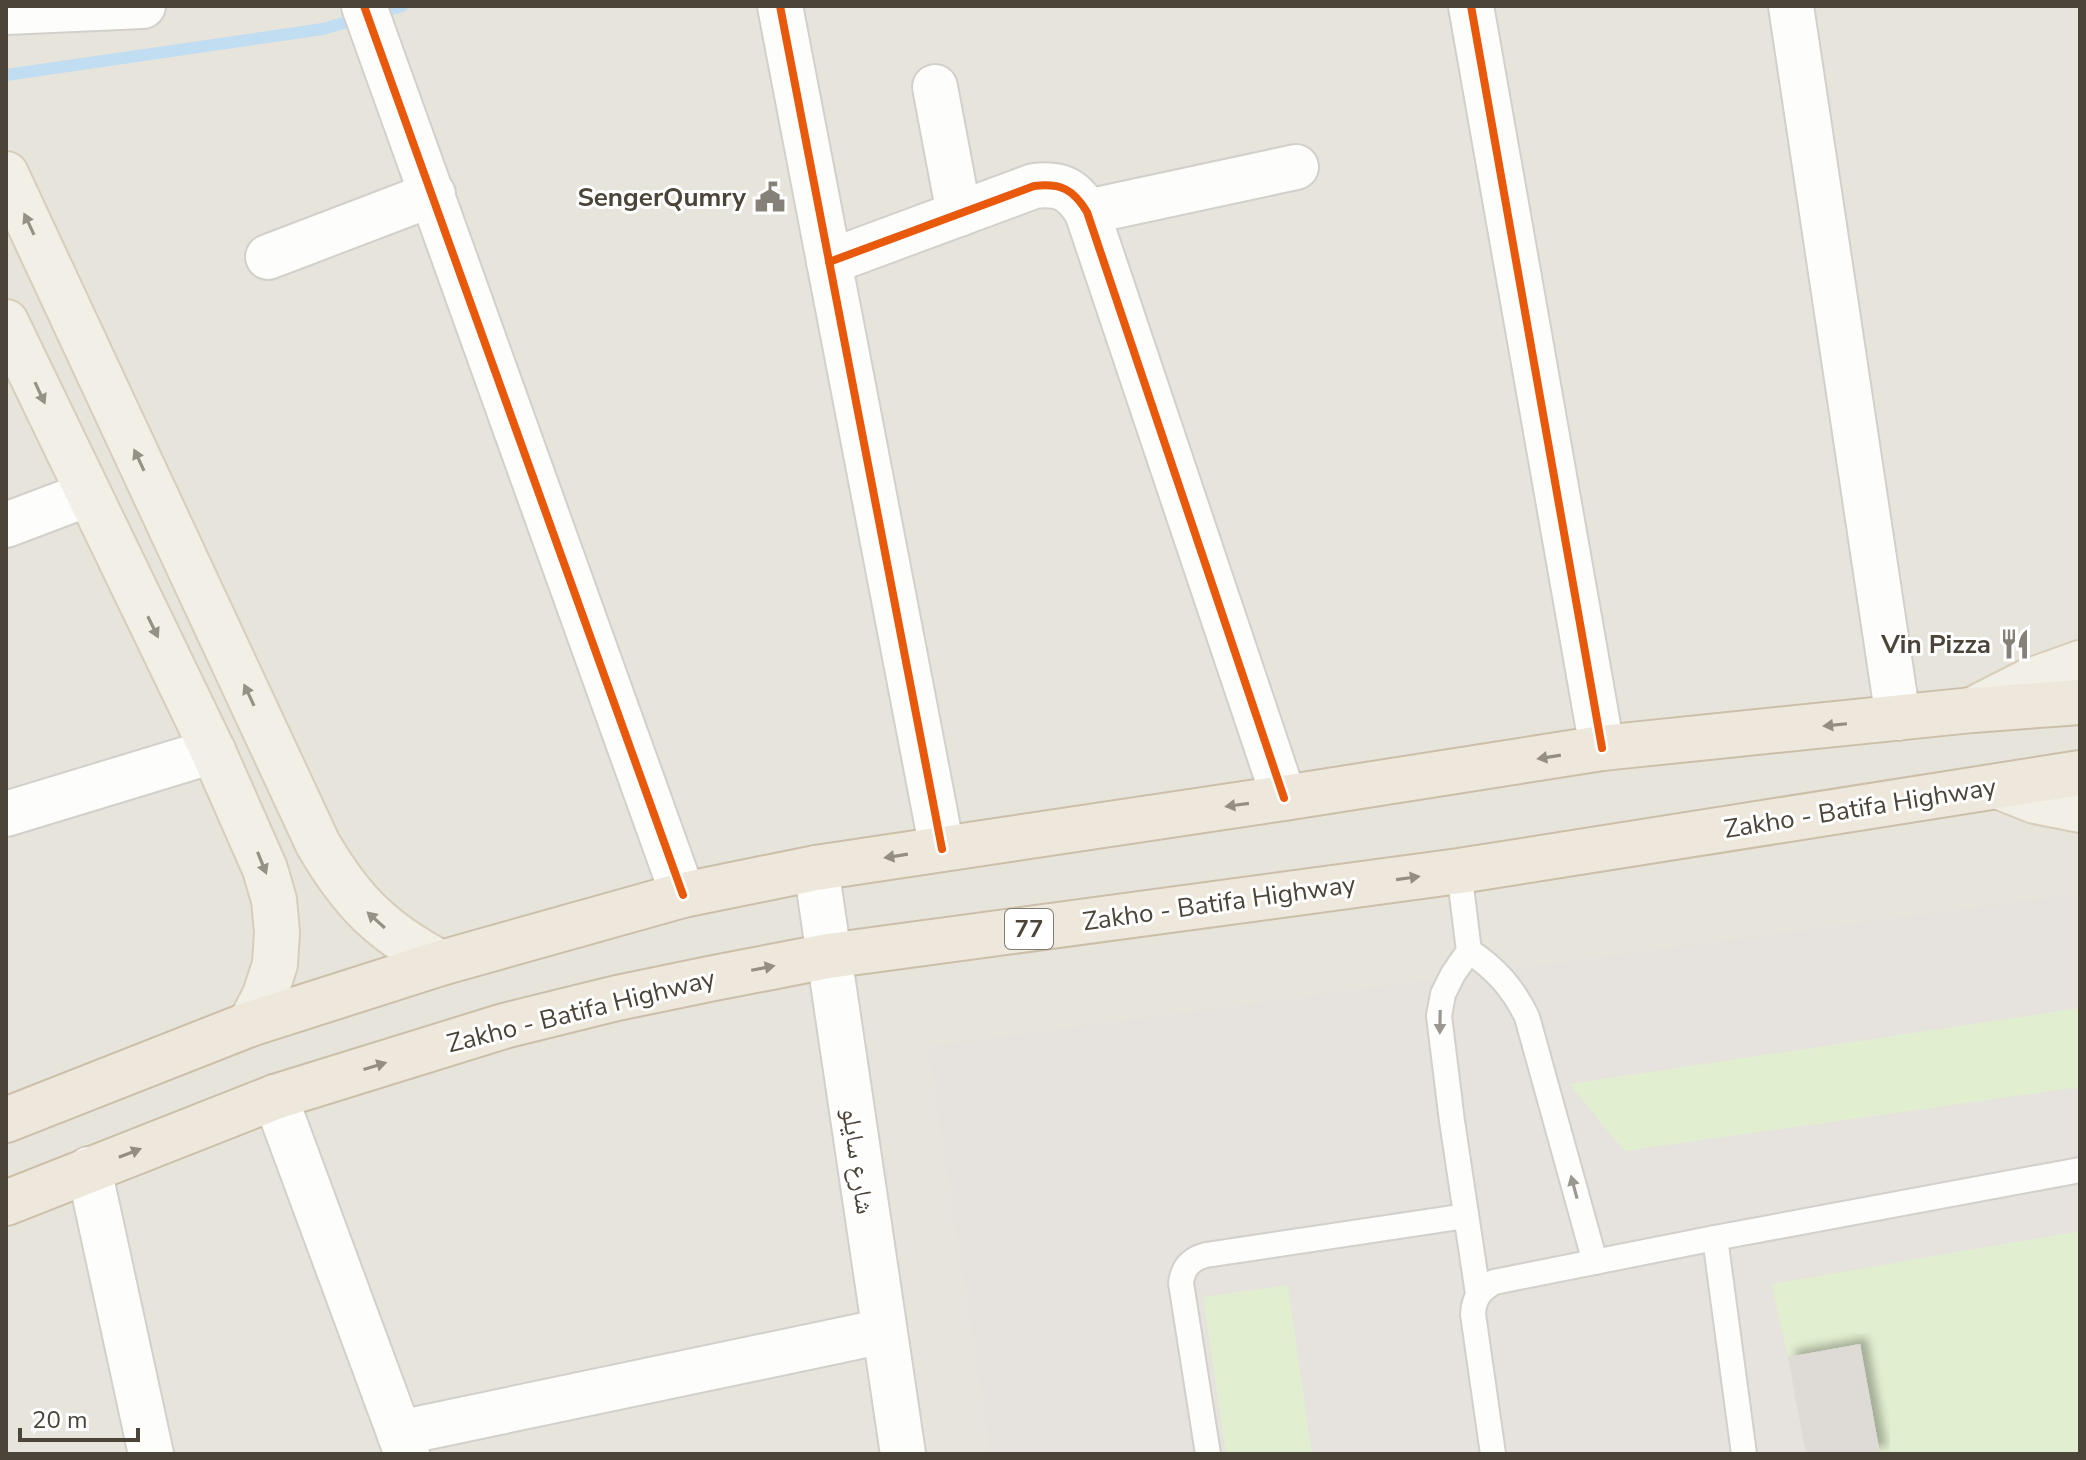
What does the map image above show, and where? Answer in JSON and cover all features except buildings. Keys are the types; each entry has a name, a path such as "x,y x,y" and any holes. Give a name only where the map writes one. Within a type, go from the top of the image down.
{"highway":[{"path":"6,1120 250,1024 441,963 683,895 816,868 1602,748 2080,702"},
{"name":"Zakho - Batifa Highway","path":"6,1203 275,1097 504,1026 617,998 828,956 1459,871 2080,773"}],"main road":[{"path":"6,174 318,844 357,901 410,947 441,963"},
{"path":"6,322 213,751 265,869 274,900 277,932 275,964 265,995 250,1024"},
{"path":"1972,710 2027,682 2080,663"},
{"path":"2000,787 2035,801 2080,810"}],"street":[{"path":"6,12 143,6"},
{"path":"364,6 683,895"},
{"path":"780,6 942,849"},
{"path":"1471,6 1602,748"},
{"path":"1791,6 1898,718"},
{"path":"935,87 959,214"},
{"path":"1087,212 1296,167"},
{"path":"829,262 1034,186 1050,184 1064,188 1079,198 1087,212 1284,798"},
{"path":"268,257 433,194"},
{"path":"6,525 88,494"},
{"path":"6,814 213,751"},
{"name":"شارع سايلو","path":"816,868 903,1454"},
{"path":"275,1097 403,1444 884,1331"},
{"path":"89,1169 151,1454"}],"lane":[{"path":"1459,871 1469,951 1443,994 1439,1016 1478,1294"},
{"path":"1469,951 1504,979 1527,1017 1595,1262"},
{"path":"1493,1454 1473,1303 1485,1287 1494,1282 2080,1170"},
{"path":"1208,1454 1181,1283 1182,1273 1188,1264 1196,1257 1206,1255 1466,1216"},
{"path":"1715,1238 1744,1454"}],"shaded area":[{"path":"6,6 2080,6 2080,1454 6,1454"},
{"path":"2080,894 2080,1454 991,1454 928,1047"}],"green space":[{"path":"2080,1008 2080,1087 1624,1151 1569,1084"},
{"path":"2080,1231 2080,1454 1880,1454 1860,1344 1788,1357 1771,1284"},
{"path":"1288,1285 1312,1454 1226,1454 1203,1297"}],"waterway":[{"path":"6,75 323,29 402,6"}],"cycle path":[{"path":"364,6 683,895"},
{"path":"780,6 942,849"},
{"path":"1471,6 1602,748"},
{"path":"829,262 1034,186 1059,187 1077,198 1087,212 1284,798"}],"place":[{"name":"SengerQumry","path":"770,197"},
{"name":"Vin Pizza","path":"2015,644"}]}
